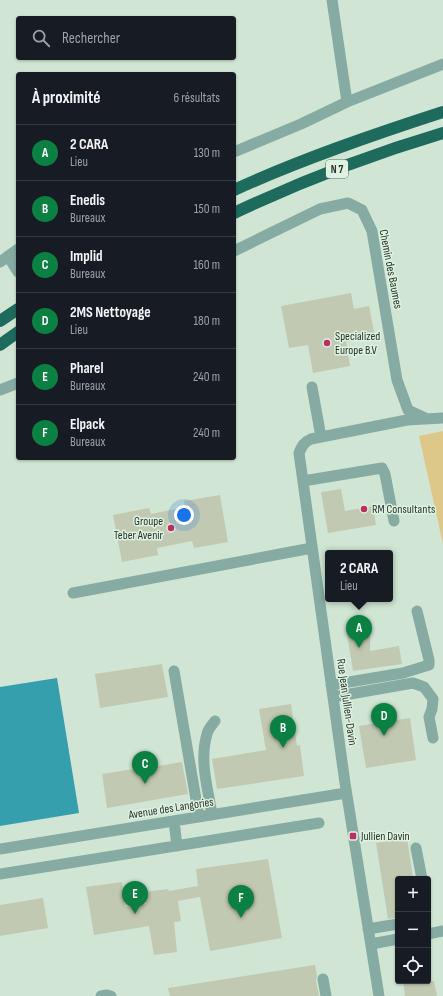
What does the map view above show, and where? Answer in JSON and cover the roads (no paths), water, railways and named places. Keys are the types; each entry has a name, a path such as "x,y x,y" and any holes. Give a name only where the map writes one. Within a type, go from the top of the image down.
{"highway":[{"name":"N 7","path":"236,189 337,147 443,112"},
{"name":"N 7","path":"236,212 289,188 335,170 443,133"},
{"path":"0,320 16,310"},
{"path":"0,345 16,333"}],"street":[{"path":"332,0 347,102"},
{"path":"236,151 301,124 347,102 443,64"},
{"name":"Chemin des Baumes","path":"236,250 320,209 348,203 362,210 372,231 397,380 408,410 428,420"},
{"path":"16,250 4,259 16,270"},
{"path":"0,390 16,384"},
{"path":"312,388 321,437"},
{"path":"428,420 443,418"},
{"name":"Rue Jean Jullien-Davin","path":"379,996 346,793 300,453 302,445 306,442 321,437 407,420 428,420"},
{"path":"303,481 382,468 385,474 394,522"},
{"path":"73,593 312,548"},
{"path":"331,685 403,673 429,665 430,660 417,610"},
{"path":"174,671 200,817"},
{"path":"333,697 412,683 424,687 433,699 429,717 433,738"},
{"path":"212,815 203,762 203,749 207,733 215,721"},
{"name":"Avenue des Langories","path":"0,849 346,793"},
{"path":"174,821 177,846"},
{"path":"0,874 320,823"},
{"path":"416,848 421,876"},
{"path":"368,929 395,924"},
{"path":"431,933 443,931"},
{"path":"371,944 395,940"},
{"path":"323,979 326,996"},
{"path":"101,996 111,996"}],"water":[{"path":"57,678 79,813 0,826 0,687"}],"place":[{"name":"Specialized Europe B.V","path":"327,343"},
{"name":"RM Consultants","path":"364,509"},
{"name":"Groupe Teber Avenir","path":"171,528"},
{"name":"2 CARA","path":"359,648"},
{"name":"2MS Nettoyage","path":"384,736"},
{"name":"Enedis","path":"283,748"},
{"name":"Implid","path":"145,784"},
{"name":"Jullien Davin","path":"353,836"},
{"name":"Pharel","path":"135,914"},
{"name":"Elpack","path":"241,918"}]}
